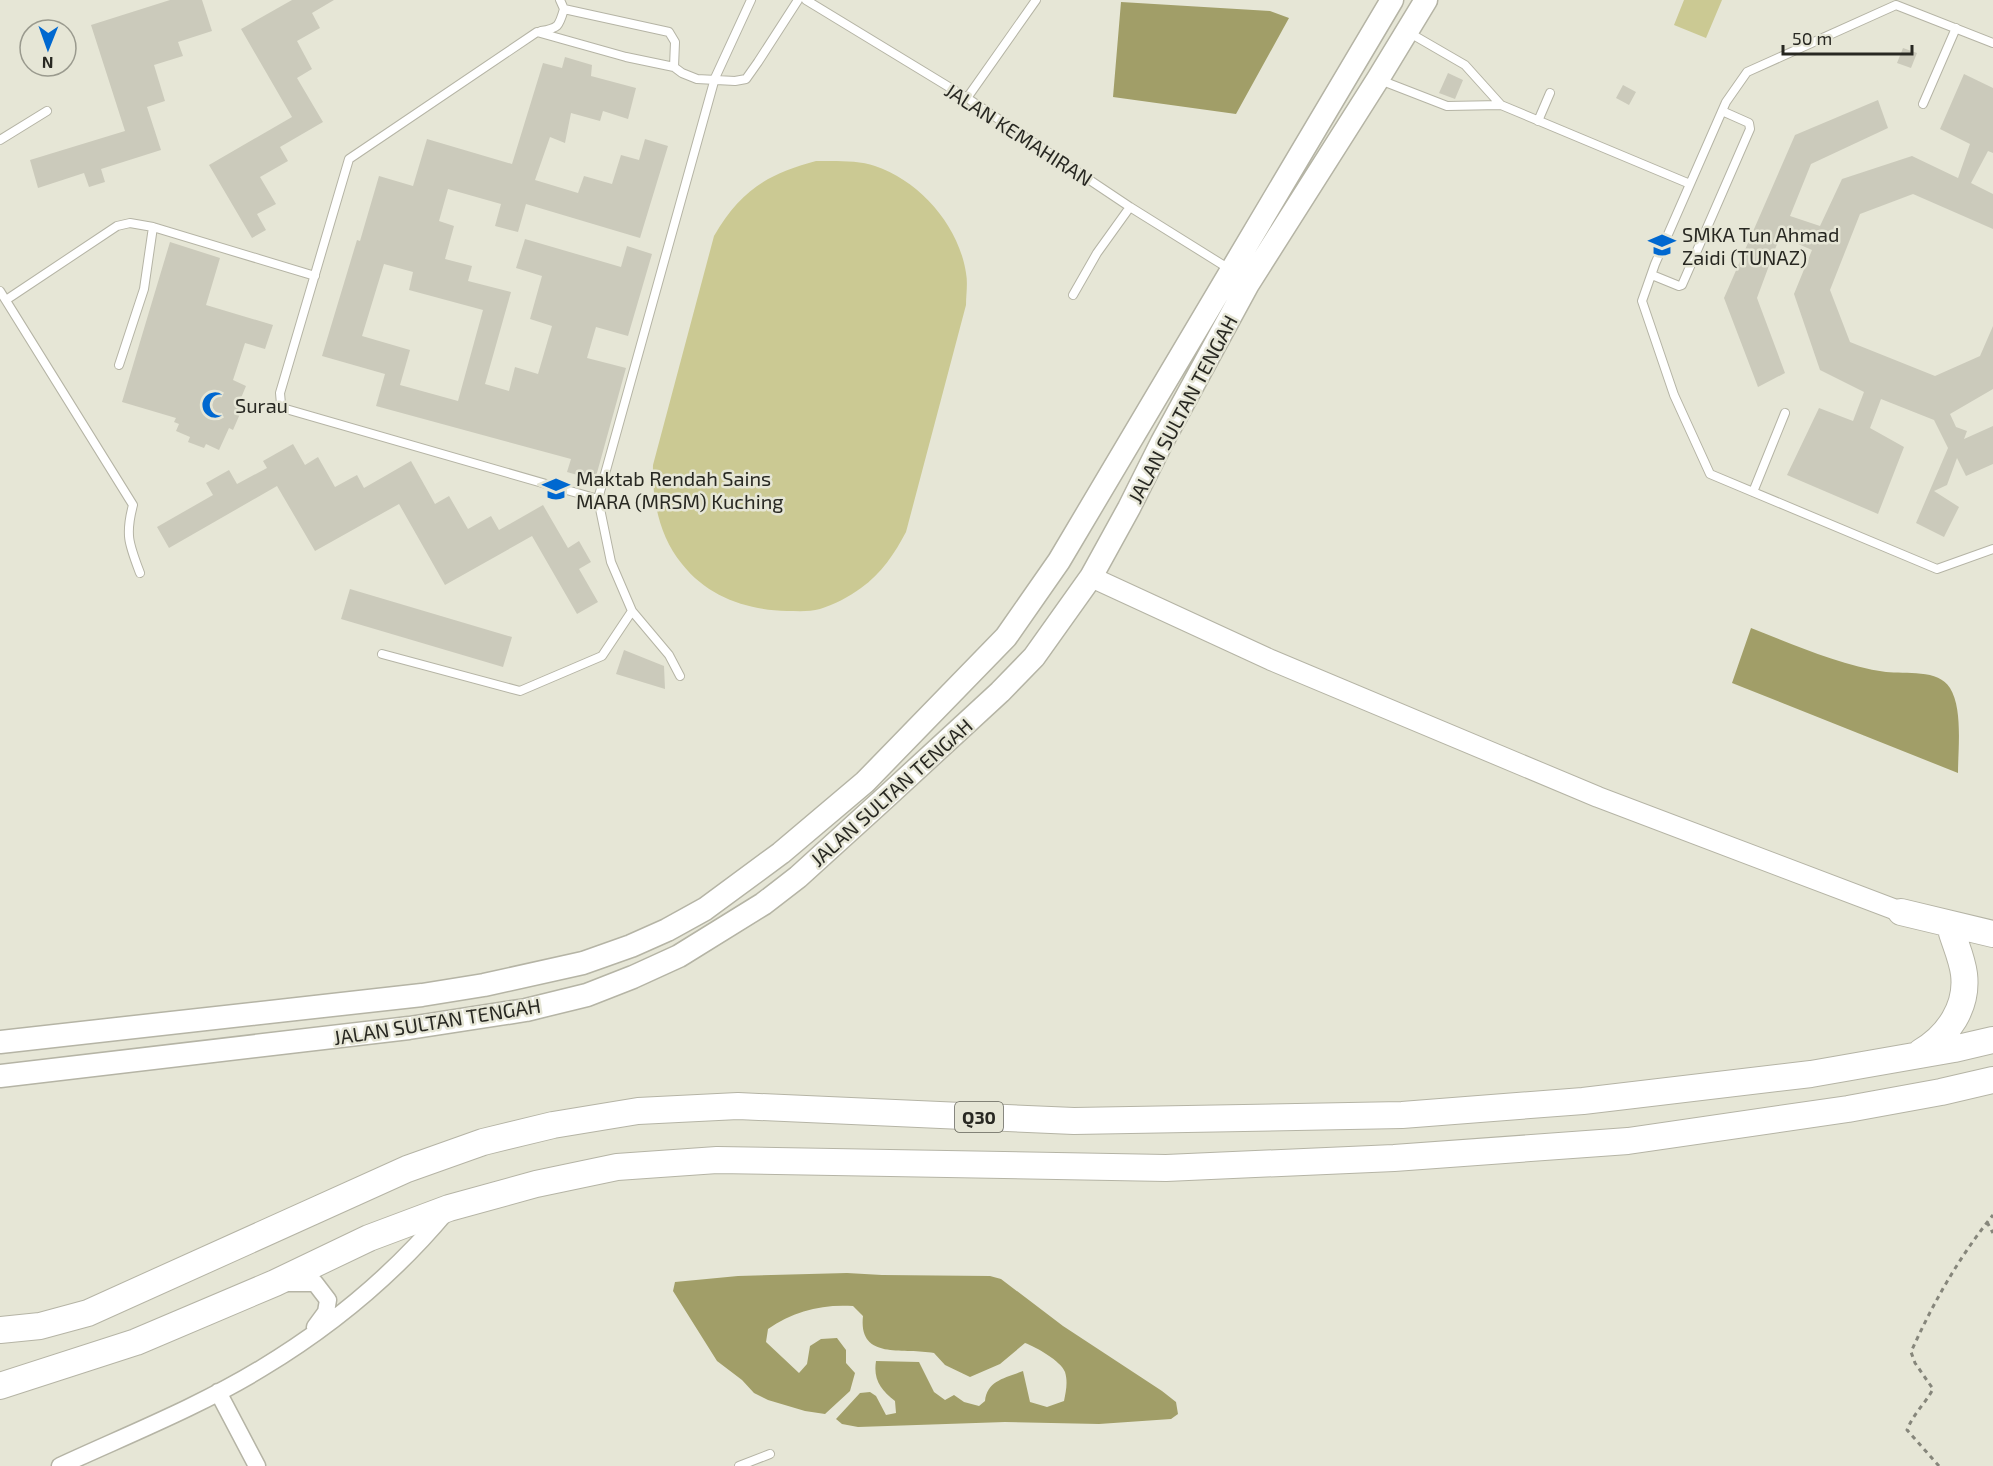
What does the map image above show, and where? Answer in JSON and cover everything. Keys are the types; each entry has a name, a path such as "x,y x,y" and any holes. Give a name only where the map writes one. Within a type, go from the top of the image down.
{"main road":[{"name":"JALAN SULTAN TENGAH","path":"0,1042 422,995 484,985 584,963 658,934 705,909 781,853 864,782 1006,637 1059,561 1392,0"},
{"name":"JALAN SULTAN TENGAH","path":"0,1076 470,1020 526,1010 577,997 633,977 678,956 736,922 798,877 1000,692 1035,657 1091,577 1248,284 1378,80 1426,0"},
{"path":"1901,912 1993,934"},
{"path":"1916,1056 1936,1043 1948,1031 1964,992 1964,974 1952,933"},
{"name":"Q30","path":"0,1330 40,1326 88,1313 407,1169 483,1142 554,1125 638,1111 738,1106 1074,1121 1402,1115 1606,1098 1811,1074 1993,1040"},
{"path":"0,1386 136,1341 274,1283 369,1238 449,1208 536,1184 628,1166 717,1160 1166,1168 1394,1158 1628,1141 1848,1109 1993,1080"},
{"path":"1941,1092 1993,1087"}],"street":[{"path":"1091,577 1271,660 1587,792 1993,948"},
{"path":"60,1466 218,1392 261,1369 303,1342 374,1285 413,1250 449,1208"},
{"path":"274,1283 315,1283 328,1300 326,1312 303,1342"},
{"path":"218,1392 257,1466"}],"lane":[{"path":"560,0 564,9 560,23 554,29 537,32 349,159 280,393 281,404 286,410 598,499"},
{"path":"680,676 669,655 633,611 611,562 598,499 715,78 751,0"},
{"path":"537,32 626,57 674,67 697,79 715,78 735,81 746,79 798,0"},
{"name":"JALAN KEMAHIRAN","path":"806,0 967,98 1130,207 1231,270"},
{"path":"967,98 1036,0"},
{"path":"1993,43 1896,5 1747,72 1722,111 1642,301 1674,395 1710,474 1937,569 1993,549"},
{"path":"564,9 669,32 675,42 674,67"},
{"path":"1923,104 1956,28"},
{"path":"1408,31 1465,65 1501,105"},
{"path":"1378,80 1447,106 1501,105 1690,184"},
{"path":"1538,121 1550,93"},
{"path":"0,140 47,111"},
{"path":"1652,274 1679,286 1683,285 1750,129 1749,123 1722,111"},
{"path":"1072,295 1097,253 1130,207"},
{"path":"6,300 117,226 130,223 153,226 315,276"},
{"path":"119,365 144,289 153,226"},
{"path":"0,291 133,505 127,527 131,549 140,573"},
{"path":"1753,492 1785,413"},
{"path":"382,654 520,691 602,656 633,611"},
{"path":"739,1466 770,1454"}],"path":[{"path":"1939,1466 1907,1430 1911,1418 1928,1399 1932,1389 1915,1364 1911,1352 1951,1272 1993,1215"},
{"path":"1988,1222 1993,1233"}],"shaded area":[{"path":"1684,0 1722,0 1706,38 1674,25"},
{"path":"1121,2 1270,11 1289,18 1236,114 1113,97"},
{"path":"816,161 854,162 875,166 892,173 922,194 946,222 962,256 967,277 966,305 906,532 897,548 875,576 841,600 812,611 772,610 729,600 704,585 682,564 662,529 654,491 653,465 714,236 734,207 756,186 783,172"},
{"path":"1751,628 1851,665 1886,672 1930,675 1945,682 1950,688 1957,707 1958,773 1732,683"},
{"path":"847,1273 990,1276 1001,1279 1063,1326 1162,1391 1176,1402 1178,1414 1171,1419 1099,1424 1005,1422 858,1427 842,1424 836,1419 860,1393 870,1392 876,1396 886,1415 896,1413 895,1401 882,1389 877,1379 876,1361 919,1362 934,1392 945,1400 954,1395 964,1402 979,1406 985,1401 989,1388 993,1384 1023,1371 1030,1402 1047,1407 1064,1401 1066,1376 1063,1368 1053,1359 1025,1343 1000,1364 970,1377 945,1365 934,1353 897,1351 875,1346 868,1340 863,1330 863,1316 853,1306 830,1306 798,1313 768,1329 766,1342 799,1373 807,1364 810,1346 821,1339 837,1338 846,1350 846,1363 855,1373 850,1391 825,1414 805,1411 768,1400 754,1393 742,1380 717,1361 673,1291 675,1282 738,1276"}],"building":[{"path":"170,0 202,0 212,31 178,42 183,56 154,65 165,101 147,107 161,150 101,169 105,182 89,187 84,173 38,188 30,160 125,131 91,25"},
{"path":"292,0 334,0 312,13 320,28 297,41 312,69 297,78 323,122 280,147 288,161 260,177 276,204 257,214 266,230 252,238 209,165 292,117 241,29"},
{"path":"1903,48 1917,53 1911,68 1897,63"},
{"path":"565,57 592,65 591,76 636,88 628,119 603,111 600,121 571,113 565,143 550,137 535,180 578,193 584,176 612,184 621,155 639,160 645,139 668,146 640,238 526,204 518,232 495,226 501,204 448,189 439,221 454,226 445,259 472,266 468,281 511,292 485,384 509,391 515,367 538,374 552,326 530,319 542,276 516,268 525,239 621,267 627,246 652,254 628,336 596,327 587,358 626,368 595,480 567,472 571,459 376,406 385,374 322,356 379,176 413,186 427,139 512,164 543,63 562,68","holes":["384,264 413,272 409,290 483,310 458,401 400,385 410,350 362,336"]},
{"path":"1448,73 1463,80 1455,99 1439,93"},
{"path":"1964,74 1993,88 1993,153 1988,151 1971,183 1993,194 1993,229 1913,194 1860,214 1830,290 1850,342 1935,376 1980,356 1993,326 1993,389 1950,414 1956,427 1967,431 1964,439 1993,426 1993,464 1966,476 1957,458 1947,485 1934,491 1959,507 1944,537 1916,523 1948,448 1934,420 1881,399 1870,428 1904,447 1878,514 1787,475 1819,408 1853,421 1864,392 1820,370 1794,294 1812,250 1780,236 1757,298 1785,373 1758,387 1724,298 1795,135 1878,100 1888,128 1811,164 1790,216 1820,226 1842,179 1912,156 1958,178 1970,144 1940,129"},
{"path":"1623,85 1636,92 1629,105 1616,98"},
{"path":"170,242 220,258 206,305 273,325 265,349 245,343 233,380 246,386 241,398 246,400 233,430 229,428 219,450 206,444 204,448 188,442 190,437 176,431 179,424 174,422 176,418 122,402"},
{"path":"293,444 305,465 318,457 335,487 357,475 364,488 411,461 435,504 449,496 468,529 491,516 499,530 543,505 568,548 579,541 591,562 579,569 598,602 577,614 532,536 445,585 399,504 315,551 277,486 169,548 157,527 213,495 206,483 229,470 237,484 267,468 263,461"},
{"path":"350,589 512,637 503,667 341,619"},
{"path":"624,650 664,666 665,689 616,674"}],"place":[{"name":"SMKA Tun Ahmad Zaidi (TUNAZ)","path":"1662,245"},
{"name":"Surau","path":"215,405"},
{"name":"Maktab Rendah Sains MARA (MRSM) Kuching","path":"556,489"}]}
